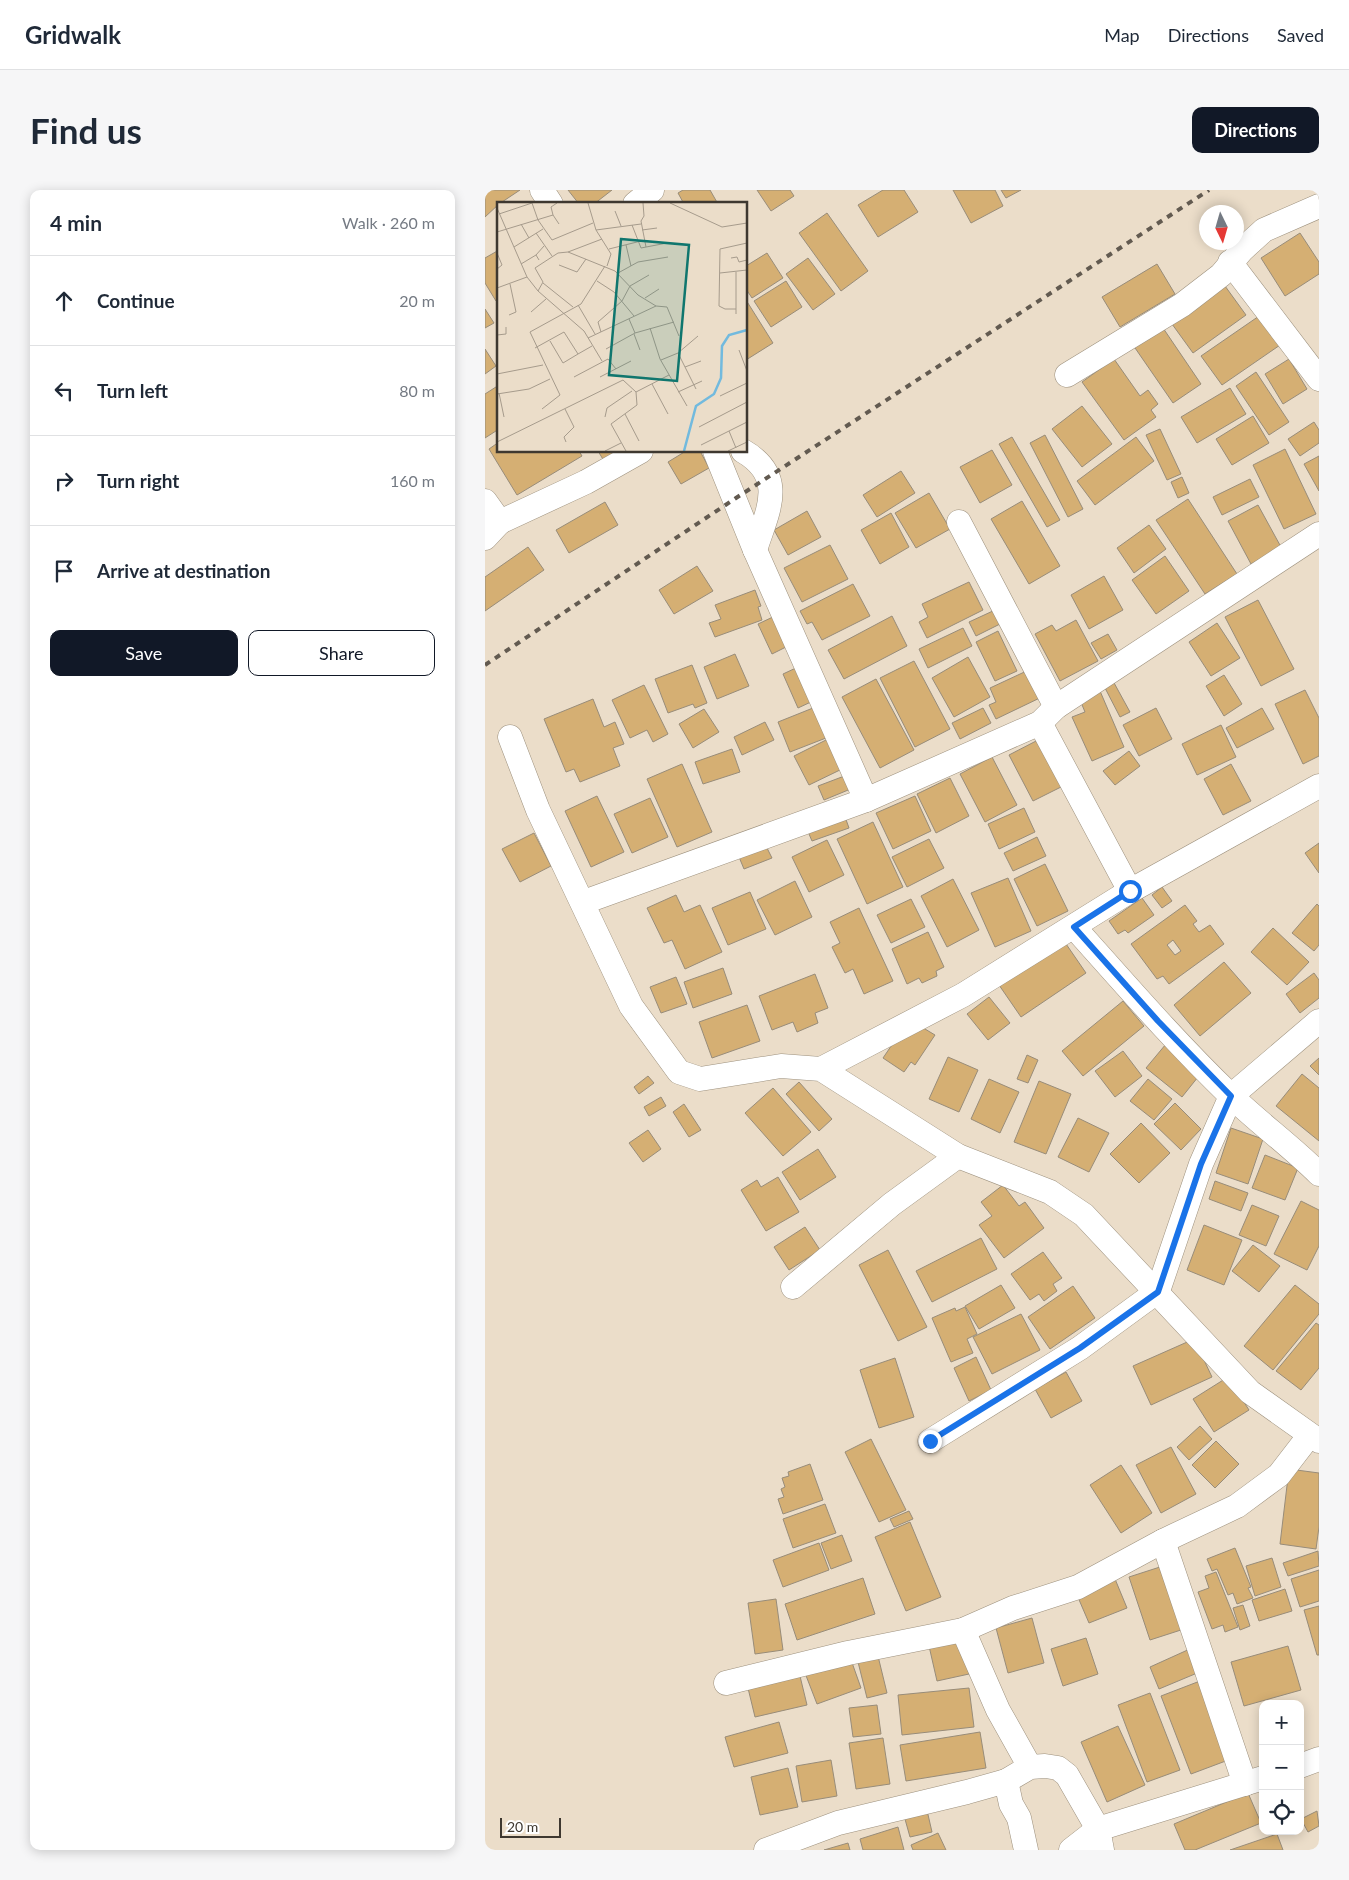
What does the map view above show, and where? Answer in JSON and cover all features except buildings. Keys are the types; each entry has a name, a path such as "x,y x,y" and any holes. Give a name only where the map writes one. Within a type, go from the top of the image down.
{"street":[{"path":"542,190 550,202"},
{"path":"637,202 652,190"},
{"path":"1067,375 1182,305 1221,274 1230,262 1264,230 1319,206"},
{"path":"1230,262 1319,379"},
{"path":"485,502 493,530 639,452"},
{"path":"715,452 755,550 866,800"},
{"path":"745,452 754,458 762,467 771,489 771,501 755,550"},
{"path":"959,522 1130,891"},
{"path":"584,902 866,800 1048,715 1319,534"},
{"path":"511,737 538,810 584,902 631,1006 679,1072 700,1079 781,1066 821,1069 958,1156 1050,1192 1084,1215 1250,1392 1314,1439 1279,1474 1237,1506 1163,1540 1078,1587 1013,1608 963,1630 848,1653 726,1683"},
{"path":"821,1069 963,995 1130,891 1319,786"},
{"path":"1074,927 1158,1021 1231,1096 1298,1153 1319,1174"},
{"path":"930,1441 1080,1348 1158,1292 1201,1164 1231,1096 1319,1021"},
{"path":"793,1287 892,1204 958,1156"},
{"path":"1071,1850 1254,1781 1163,1540"},
{"path":"963,1630 998,1710 1030,1767"},
{"path":"1304,1765 1319,1760"},
{"path":"766,1850 838,1823 1006,1781 1030,1767 1058,1768 1067,1775 1100,1839"},
{"path":"1006,1781 1011,1804 1019,1818 1026,1850"}],"railway":[{"path":"485,665 736,498 1209,190"}],"route":[{"path":"930,1441 1080,1348 1158,1292 1201,1164 1231,1096 1158,1021 1074,927 1130,891"}]}
